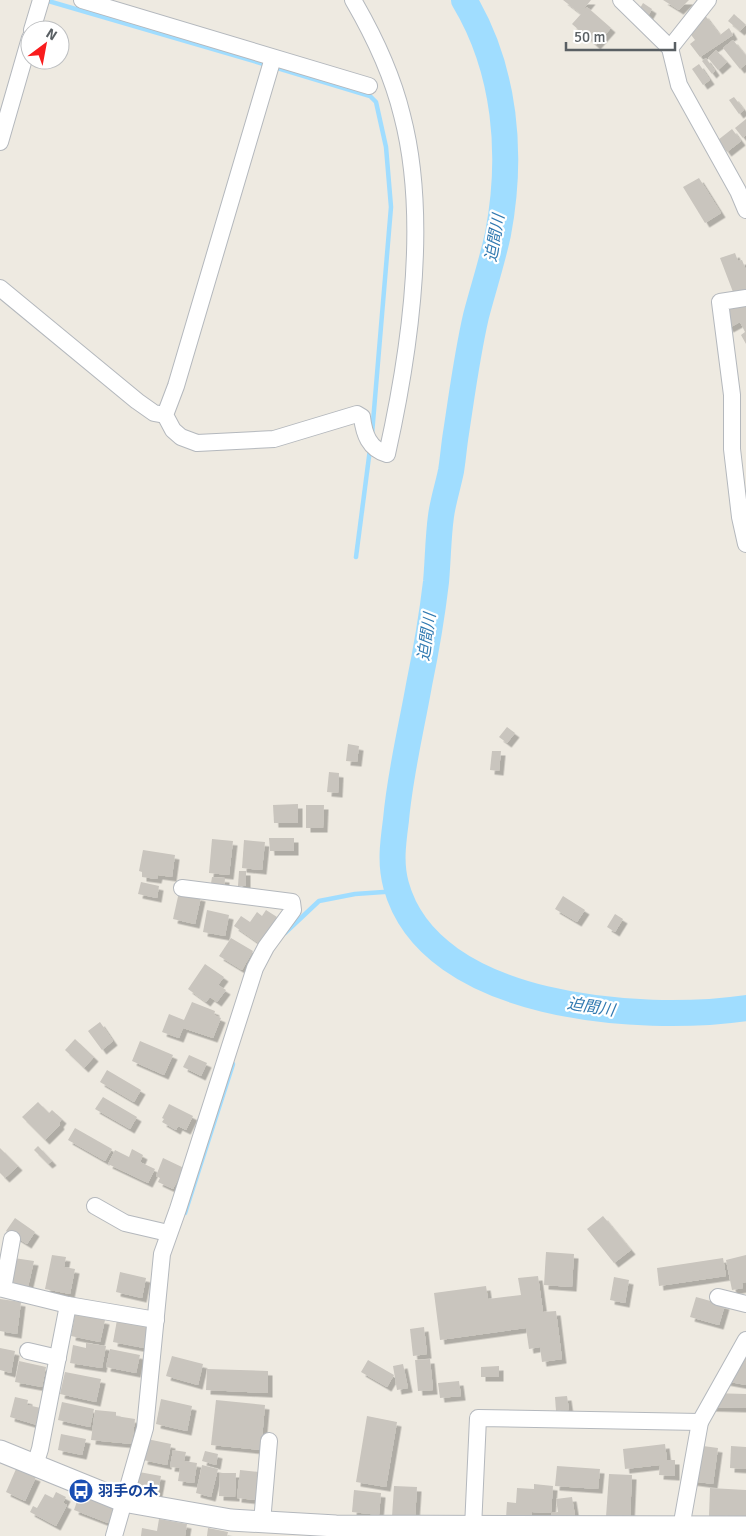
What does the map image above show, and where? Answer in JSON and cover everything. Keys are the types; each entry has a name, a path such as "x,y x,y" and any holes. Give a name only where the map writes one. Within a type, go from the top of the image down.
{"street":[{"path":"35,20 41,0"},
{"path":"82,0 369,86"},
{"path":"273,58 176,386 165,415 173,430 181,437 197,443 274,439 357,414 362,417 367,439 381,452 387,454 398,404 414,268 413,181 406,132 396,92 372,35 353,0"},
{"path":"621,0 670,48 679,85 742,188 746,210"},
{"path":"670,48 708,0"},
{"path":"0,142 21,70"},
{"path":"0,288 137,401 154,413 165,415"},
{"path":"746,298 720,302 732,395 732,449 740,517 746,544"},
{"path":"114,1536 145,1428 162,1254 168,1233 178,1209 255,968 266,947 293,910 292,902 182,888"},
{"path":"95,1206 125,1222 168,1233"},
{"path":"12,1239 3,1289 68,1305 156,1320"},
{"path":"718,1297 746,1304"},
{"path":"35,1465 40,1449 68,1305"},
{"path":"674,1531 700,1422 746,1340"},
{"path":"28,1351 58,1358"},
{"path":"476,1531 478,1418 700,1422"},
{"path":"262,1522 269,1441"},
{"path":"0,1451 123,1501 222,1519 336,1526 476,1531 674,1531 746,1527"}],"building":[{"path":"563,0 591,0 582,11 587,7 611,28 596,45 572,24 581,14"},
{"path":"663,0 689,0 679,10"},
{"path":"643,3 652,9 648,16 639,10"},
{"path":"704,14 720,35 729,28 733,35 700,57 690,44 695,40 686,28"},
{"path":"734,14 746,25 740,31 728,21"},
{"path":"733,40 746,56 746,64 740,69 723,48"},
{"path":"716,50 727,62 718,70 708,58"},
{"path":"706,58 715,71 712,74 702,61"},
{"path":"699,64 710,80 703,85 692,69"},
{"path":"734,97 744,110 739,114 729,100"},
{"path":"746,119 746,135 743,138 735,128"},
{"path":"732,129 741,141 727,152 718,140"},
{"path":"699,178 721,213 705,223 683,187"},
{"path":"735,253 738,261 742,260 746,270 746,290 733,292 720,258"},
{"path":"736,301 740,307 746,304 746,344 741,335 745,332 740,322 729,328 720,310"},
{"path":"507,727 515,733 507,743 499,737"},
{"path":"348,744 359,746 357,762 346,761"},
{"path":"492,751 501,751 499,771 490,770"},
{"path":"329,772 339,773 338,793 327,792"},
{"path":"298,804 298,823 274,823 273,805"},
{"path":"306,805 324,805 323,828 306,828"},
{"path":"269,838 294,838 294,851 270,851"},
{"path":"212,839 233,841 229,875 209,873"},
{"path":"244,840 265,842 262,870 242,868"},
{"path":"143,850 175,855 172,877 158,875 157,879 142,877 142,872 139,871"},
{"path":"239,871 246,871 246,886 238,886"},
{"path":"212,877 225,878 224,891 210,890"},
{"path":"141,882 159,886 157,898 138,894"},
{"path":"179,892 201,897 195,924 173,919"},
{"path":"563,896 585,910 577,922 555,909"},
{"path":"207,910 229,915 225,936 203,932"},
{"path":"266,910 277,917 260,944 234,926 241,916 250,922 257,912 262,916"},
{"path":"615,914 623,919 615,932 607,927"},
{"path":"231,938 253,951 242,970 219,956"},
{"path":"205,964 224,977 218,985 226,990 217,1002 210,997 206,1002 188,989"},
{"path":"192,1002 215,1011 214,1015 221,1018 213,1038 183,1028 179,1038 162,1032 169,1014 184,1020"},
{"path":"100,1022 113,1041 102,1050 88,1031"},
{"path":"75,1039 94,1057 84,1068 65,1050"},
{"path":"140,1041 173,1055 164,1075 132,1061"},
{"path":"189,1055 207,1063 201,1076 183,1067"},
{"path":"107,1070 141,1090 134,1102 100,1082"},
{"path":"103,1097 137,1117 130,1129 95,1109"},
{"path":"38,1102 49,1113 52,1110 62,1119 59,1123 60,1125 45,1140 22,1117"},
{"path":"169,1104 193,1116 186,1130 178,1126 176,1130 162,1122"},
{"path":"75,1128 112,1149 105,1161 68,1140"},
{"path":"38,1146 52,1161 48,1164 34,1150"},
{"path":"0,1148 18,1166 5,1178 0,1173"},
{"path":"132,1149 143,1155 140,1162 155,1169 148,1183 108,1164 115,1150 129,1157"},
{"path":"163,1158 184,1168 173,1189 158,1182 160,1178 156,1176"},
{"path":"603,1216 631,1250 614,1263 587,1229"},
{"path":"15,1218 35,1232 27,1244 6,1231"},
{"path":"546,1252 574,1254 572,1287 544,1285"},
{"path":"52,1255 66,1257 64,1267 75,1269 70,1294 45,1289"},
{"path":"746,1255 746,1282 742,1283 743,1288 732,1290 726,1260"},
{"path":"14,1258 34,1261 28,1287 9,1283"},
{"path":"723,1258 726,1276 659,1286 657,1268"},
{"path":"120,1272 146,1278 142,1298 116,1292"},
{"path":"538,1276 543,1312 556,1311 562,1359 542,1362 540,1347 529,1349 526,1328 440,1340 434,1293 486,1286 488,1299 521,1295 518,1278"},
{"path":"614,1277 629,1280 625,1303 610,1300"},
{"path":"696,1297 725,1305 719,1325 690,1317"},
{"path":"0,1299 21,1302 17,1334 0,1331"},
{"path":"75,1314 105,1320 100,1342 71,1336"},
{"path":"117,1320 148,1327 144,1348 113,1342"},
{"path":"424,1327 427,1354 413,1356 410,1329"},
{"path":"86,1343 106,1346 102,1368 70,1363 73,1345 86,1348"},
{"path":"0,1348 15,1351 11,1373 0,1370"},
{"path":"110,1349 140,1355 136,1373 106,1367"},
{"path":"172,1356 203,1364 198,1385 166,1376"},
{"path":"730,1356 746,1358 746,1385 719,1380"},
{"path":"430,1359 433,1390 418,1391 415,1360"},
{"path":"368,1360 394,1375 387,1387 361,1372"},
{"path":"19,1361 46,1367 42,1387 15,1382"},
{"path":"403,1364 408,1388 397,1390 393,1366"},
{"path":"499,1366 499,1377 481,1377 481,1367"},
{"path":"207,1369 268,1371 268,1393 206,1390"},
{"path":"65,1372 101,1379 96,1402 60,1394"},
{"path":"459,1381 461,1396 440,1398 438,1383"},
{"path":"710,1393 746,1394 746,1408 710,1407"},
{"path":"567,1396 569,1410 556,1411 555,1397"},
{"path":"15,1397 28,1400 27,1405 41,1408 37,1425 10,1417"},
{"path":"161,1399 192,1406 187,1431 156,1424"},
{"path":"216,1400 265,1405 261,1450 211,1445"},
{"path":"62,1402 94,1409 90,1427 58,1420"},
{"path":"95,1410 116,1412 116,1416 135,1419 132,1444 91,1440"},
{"path":"367,1416 397,1422 386,1487 356,1482"},
{"path":"61,1434 86,1439 82,1455 58,1450"},
{"path":"147,1439 171,1444 167,1465 143,1460"},
{"path":"665,1444 667,1460 675,1460 675,1476 659,1475 660,1465 625,1469 623,1449"},
{"path":"688,1444 718,1448 713,1484 683,1480"},
{"path":"731,1446 746,1447 746,1469 730,1468"},
{"path":"173,1450 186,1452 184,1461 197,1463 194,1483 178,1481 180,1468 170,1467"},
{"path":"205,1451 218,1454 216,1465 202,1461"},
{"path":"202,1465 218,1469 211,1497 196,1493"},
{"path":"557,1466 600,1469 598,1489 555,1486"},
{"path":"16,1469 36,1477 25,1501 6,1492"},
{"path":"240,1470 259,1472 256,1500 237,1498"},
{"path":"139,1472 161,1476 157,1497 135,1493"},
{"path":"220,1473 236,1473 235,1497 219,1496"},
{"path":"609,1474 632,1475 630,1519 606,1517"},
{"path":"534,1484 553,1486 551,1513 532,1512 531,1520 506,1518 507,1502 516,1503 517,1488 534,1489"},
{"path":"394,1486 417,1487 415,1518 392,1517"},
{"path":"710,1488 746,1490 746,1517 709,1516"},
{"path":"354,1490 381,1493 379,1515 352,1512"},
{"path":"56,1492 66,1497 63,1503 67,1505 56,1526 30,1512 33,1506 37,1508 45,1494 53,1498"},
{"path":"80,1493 115,1506 108,1523 74,1510"},
{"path":"572,1497 576,1522 551,1519 551,1513 558,1512 556,1499"},
{"path":"159,1519 187,1524 185,1536 141,1536 142,1528 157,1531"},
{"path":"208,1528 228,1532 227,1536 207,1536"}],"waterway":[{"path":"45,0 267,65"},
{"name":"迫間川","path":"464,0 478,27 489,55 497,84 505,144 503,204 498,234 476,316 467,360 451,471 441,516 431,621 398,803 393,853 396,885 417,927 450,959 494,983 545,999 599,1009 652,1013 702,1012 746,1008"},
{"path":"274,67 370,96 376,102 386,147 391,207 372,434"},
{"path":"356,557 370,449"},
{"path":"285,933 319,901 355,894 398,891"},
{"path":"185,1213 233,1064"}],"place":[{"name":"羽手の木","path":"81,1491"}]}
